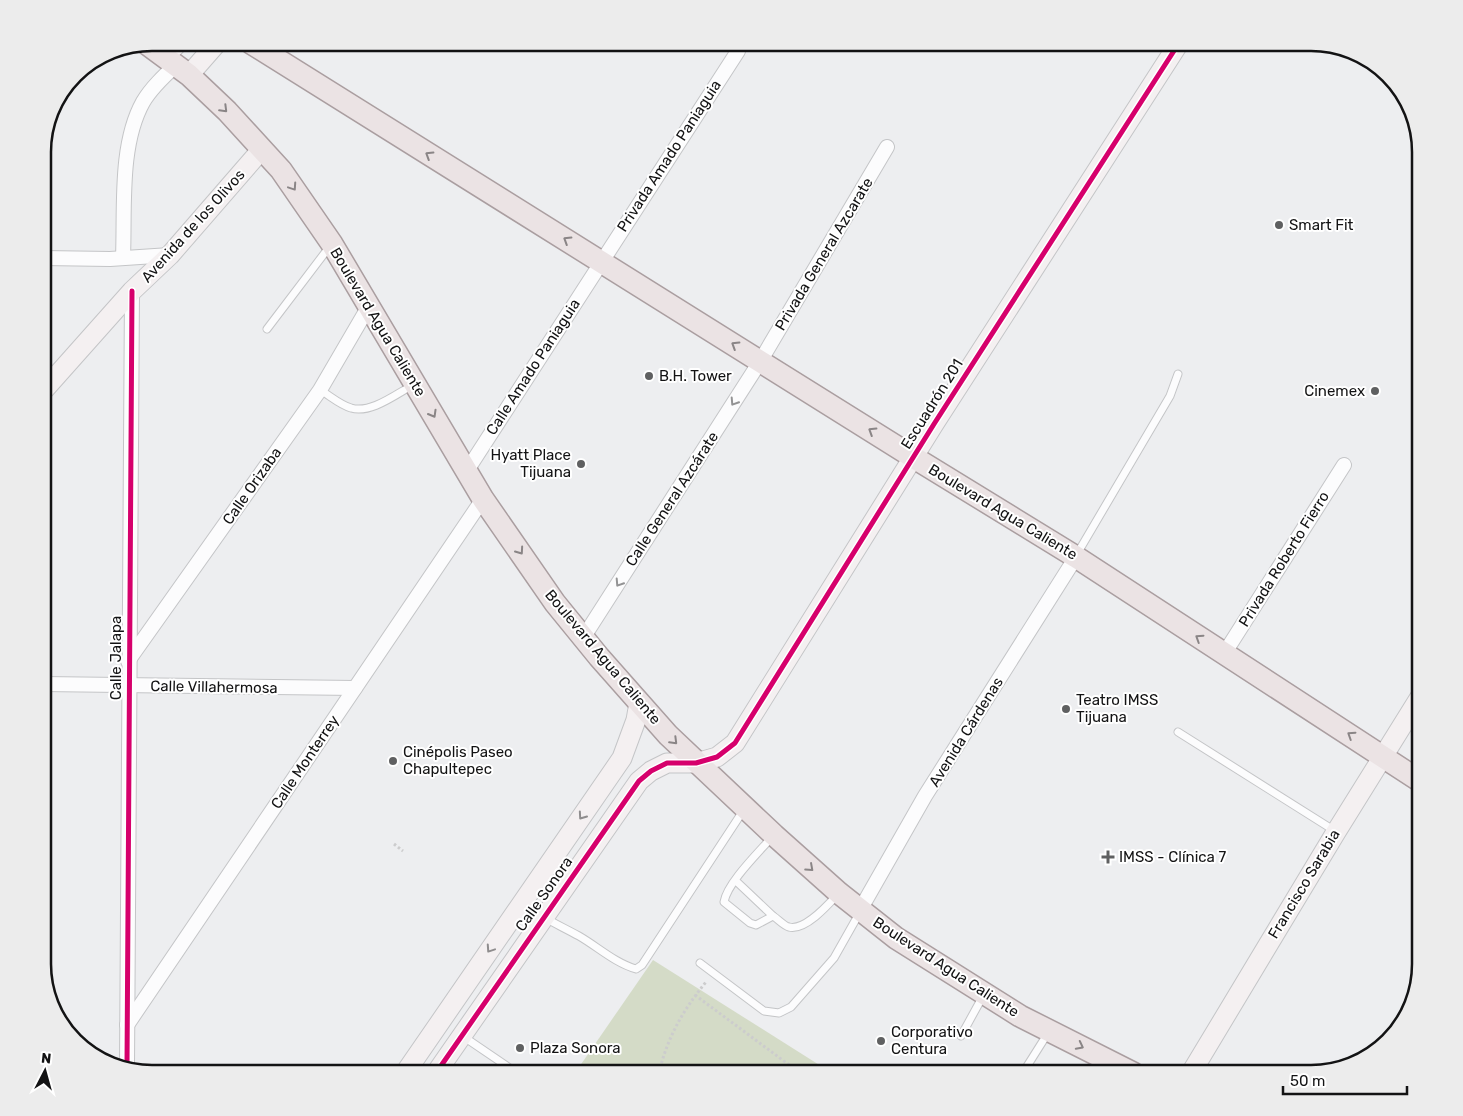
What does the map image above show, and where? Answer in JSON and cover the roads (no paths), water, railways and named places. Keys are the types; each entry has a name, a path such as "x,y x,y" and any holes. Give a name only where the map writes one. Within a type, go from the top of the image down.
{"main road":[{"name":"Boulevard Agua Caliente","path":"160,51 177,60 281,170 332,244 483,499 556,603 583,638 639,703 696,763 774,835 839,893 896,938 1020,1016 1115,1065"},
{"name":"Boulevard Agua Caliente","path":"265,51 913,457 1076,556 1412,775"}],"street":[{"path":"123,257 130,134 143,102 159,81 177,60 197,51"},
{"name":"Privada Amado Paniaguia","path":"601,262 738,51"},
{"name":"Escuadrón 201","path":"696,763 718,758 735,743 913,457 1173,51"},
{"name":"Privada General Azcarate","path":"761,360 887,147"},
{"name":"Avenida de los Olivos","path":"51,382 132,291 170,255 262,149"},
{"path":"51,258 170,255"},
{"name":"Calle Amado Paniaguia","path":"466,472 601,262"},
{"name":"Calle Jalapa","path":"127,1061 128,661 132,291"},
{"name":"Calle Orizaba","path":"128,661 320,390 369,306"},
{"name":"Calle General Azcárate","path":"583,638 761,360"},
{"name":"Privada Roberto Fierro","path":"1224,654 1344,465"},
{"name":"Calle Monterrey","path":"127,1025 483,499"},
{"name":"Avenida Cárdenas","path":"860,910 925,796 1076,556"},
{"name":"Calle Villahermosa","path":"51,684 355,688"},
{"name":"Calle Sonora","path":"411,1065 622,758 634,726 639,703"},
{"name":"Francisco Sarabia","path":"1196,1065 1336,832 1412,710"},
{"name":"Calle Sonora","path":"442,1065 542,918 639,781 651,771 666,763 696,763"}],"lane":[{"path":"267,330 332,244"},
{"path":"1076,556 1170,396 1178,374"},
{"path":"320,390 348,408 361,410 372,407 416,384"},
{"path":"1178,732 1336,832"},
{"path":"522,903 542,918 578,936 625,966 636,968 642,965 745,808"},
{"path":"773,916 756,925 750,923 724,902 725,894 774,835"},
{"path":"736,881 773,916 789,927 796,927 817,916 839,893"},
{"path":"700,963 764,1011 779,1013 791,1007 834,958 860,910"},
{"path":"960,1036 984,993"},
{"path":"1028,1065 1049,1031"},
{"path":"462,1036 504,1065"}],"place":[{"name":"Smart Fit","path":"1279,225"},
{"name":"B.H. Tower","path":"649,376"},
{"name":"Cinemex","path":"1375,391"},
{"name":"Hyatt Place Tijuana","path":"581,464"},
{"name":"Teatro IMSS Tijuana","path":"1066,709"},
{"name":"Cinépolis Paseo Chapultepec","path":"393,761"},
{"name":"IMSS - Clínica 7","path":"1108,857"},
{"name":"Corporativo Centura","path":"881,1041"},
{"name":"Plaza Sonora","path":"520,1048"}]}
